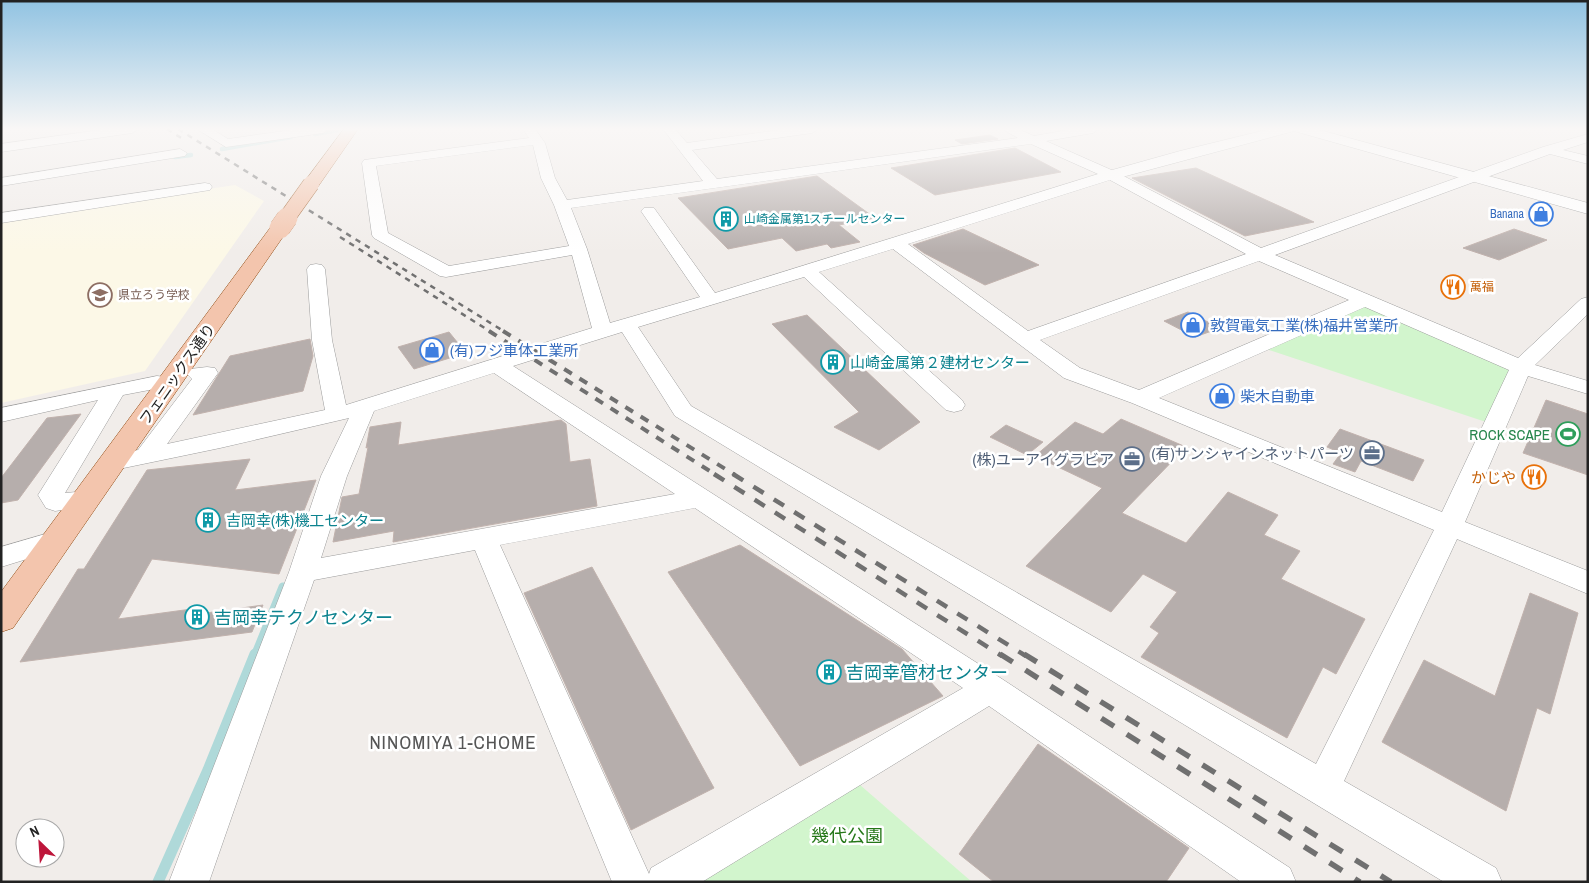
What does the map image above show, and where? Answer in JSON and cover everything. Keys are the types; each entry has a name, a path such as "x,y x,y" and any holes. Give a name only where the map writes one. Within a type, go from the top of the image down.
{"main road":[{"name":"フェニックス通り","path":"1,619 320,170"}],"street":[{"path":"1,182 74,170"},
{"path":"1,188 103,170"},
{"path":"370,170 380,235 446,272 580,248"},
{"path":"547,170 548,178 562,205 615,328 683,411 1482,882"},
{"path":"702,170 714,185"},
{"path":"562,205 819,170"},
{"path":"1100,170 1261,255 1521,367 1588,388"},
{"path":"114,462 351,411 1128,170"},
{"path":"1447,170 1588,209"},
{"path":"1026,338 1495,170"},
{"path":"1,218 205,187"},
{"path":"649,211 711,300"},
{"path":"896,243 1072,373 1140,398 1588,583"},
{"path":"188,882 303,572 334,476 351,411 322,340 316,269"},
{"path":"807,270 954,405"},
{"path":"1140,398 1364,300"},
{"path":"1323,787 1449,526 1521,367 1588,303"},
{"path":"498,366 702,498 990,689 1276,882"},
{"path":"147,455 207,373 198,374"},
{"path":"1,415 157,382"},
{"path":"88,499 55,502 51,495 116,390"},
{"path":"303,572 702,498"},
{"path":"1,557 59,539"},
{"path":"484,539 632,882"},
{"path":"665,882 990,689"}],"shaded area":[{"name":"県立ろう学校","path":"235,185 264,201 145,371 1,403 1,220"}],"green space":[{"path":"1364,300 1521,367 1495,425 1260,347"},
{"name":"幾代公園","path":"852,778 972,882 682,882"}],"building":[{"path":"895,170 1058,170 1061,172 935,195"},
{"path":"1182,170 1201,170 1314,222 1245,236 1132,178"},
{"path":"817,176 875,218 839,225 860,242 831,248 827,244 796,251 782,238 728,249 678,198"},
{"path":"963,229 1039,265 985,285 924,253 913,245"},
{"path":"1514,229 1547,240 1499,260 1463,248"},
{"path":"1188,312 1220,328 1195,337 1164,321"},
{"name":"山崎金属第２建材センター","path":"807,315 920,422 879,450 834,427 859,412 772,324"},
{"path":"449,332 466,353 414,369 398,347"},
{"path":"310,339 313,356 303,391 193,415 230,356"},
{"path":"1546,400 1588,414 1588,475 1523,453"},
{"path":"81,414 18,500 1,503 1,478 47,418"},
{"path":"1121,419 1186,447 1122,513 1186,543 1228,492 1278,515 1264,535 1300,551 1281,579 1365,619 1336,674 1323,667 1287,738 1141,657 1159,633 1150,627 1177,592 1143,574 1111,612 1026,566 1102,488 1035,456 1075,422 1103,434"},
{"path":"561,420 566,424 570,462 590,459 597,506 393,542 394,531 333,542 342,497 359,494 370,427 401,422 398,445"},
{"path":"1006,425 1043,442 1027,455 990,437"},
{"path":"1340,429 1424,460 1413,481 1361,461 1355,472 1333,464 1341,453 1327,447"},
{"path":"250,459 235,490 316,480 279,574 152,559 118,619 199,608 199,614 263,605 252,632 20,662 78,569 84,569 147,470"},
{"name":"吉岡幸管材センター","path":"740,545 902,649 943,696 800,766 668,572"},
{"path":"592,567 714,788 631,830 524,593"},
{"path":"1530,593 1578,613 1550,714 1537,708 1506,811 1382,742 1424,660 1495,696"},
{"path":"1038,744 1189,848 1166,882 994,882 959,854"}],"waterway":[{"path":"255,656 283,587"},
{"path":"158,882 208,770 255,654"}],"railway":[{"path":"244,170 505,332"},
{"path":"340,237 491,332"},
{"path":"489,331 716,475"},
{"path":"503,331 735,475"},
{"path":"714,474 1002,656"},
{"path":"733,474 1026,656"},
{"path":"1000,654 1360,882"},
{"path":"1024,654 1391,882"}],"place":[{"name":"Banana","path":"1541,214"},
{"name":"山崎金属第1スチールセンター","path":"726,219"},
{"name":"萬福","path":"1453,287"},
{"name":"県立ろう学校","path":"100,295"},
{"name":"敦賀電気工業(株)福井営業所","path":"1193,325"},
{"name":"(有)フジ車体工業所","path":"432,350"},
{"name":"山崎金属第２建材センター","path":"833,362"},
{"name":"柴木自動車","path":"1222,396"},
{"name":"ROCK SCAPE","path":"1568,434"},
{"name":"(有)サンシャインネットパーツ","path":"1372,453"},
{"name":"(株)ユーアイグラビア","path":"1132,459"},
{"name":"かじや","path":"1534,477"},
{"name":"吉岡幸(株)機工センター","path":"208,520"},
{"name":"吉岡幸テクノセンター","path":"197,617"},
{"name":"吉岡幸管材センター","path":"829,672"}],"district":[{"name":"NINOMIYA 1-CHOME","path":"453,742"}]}
